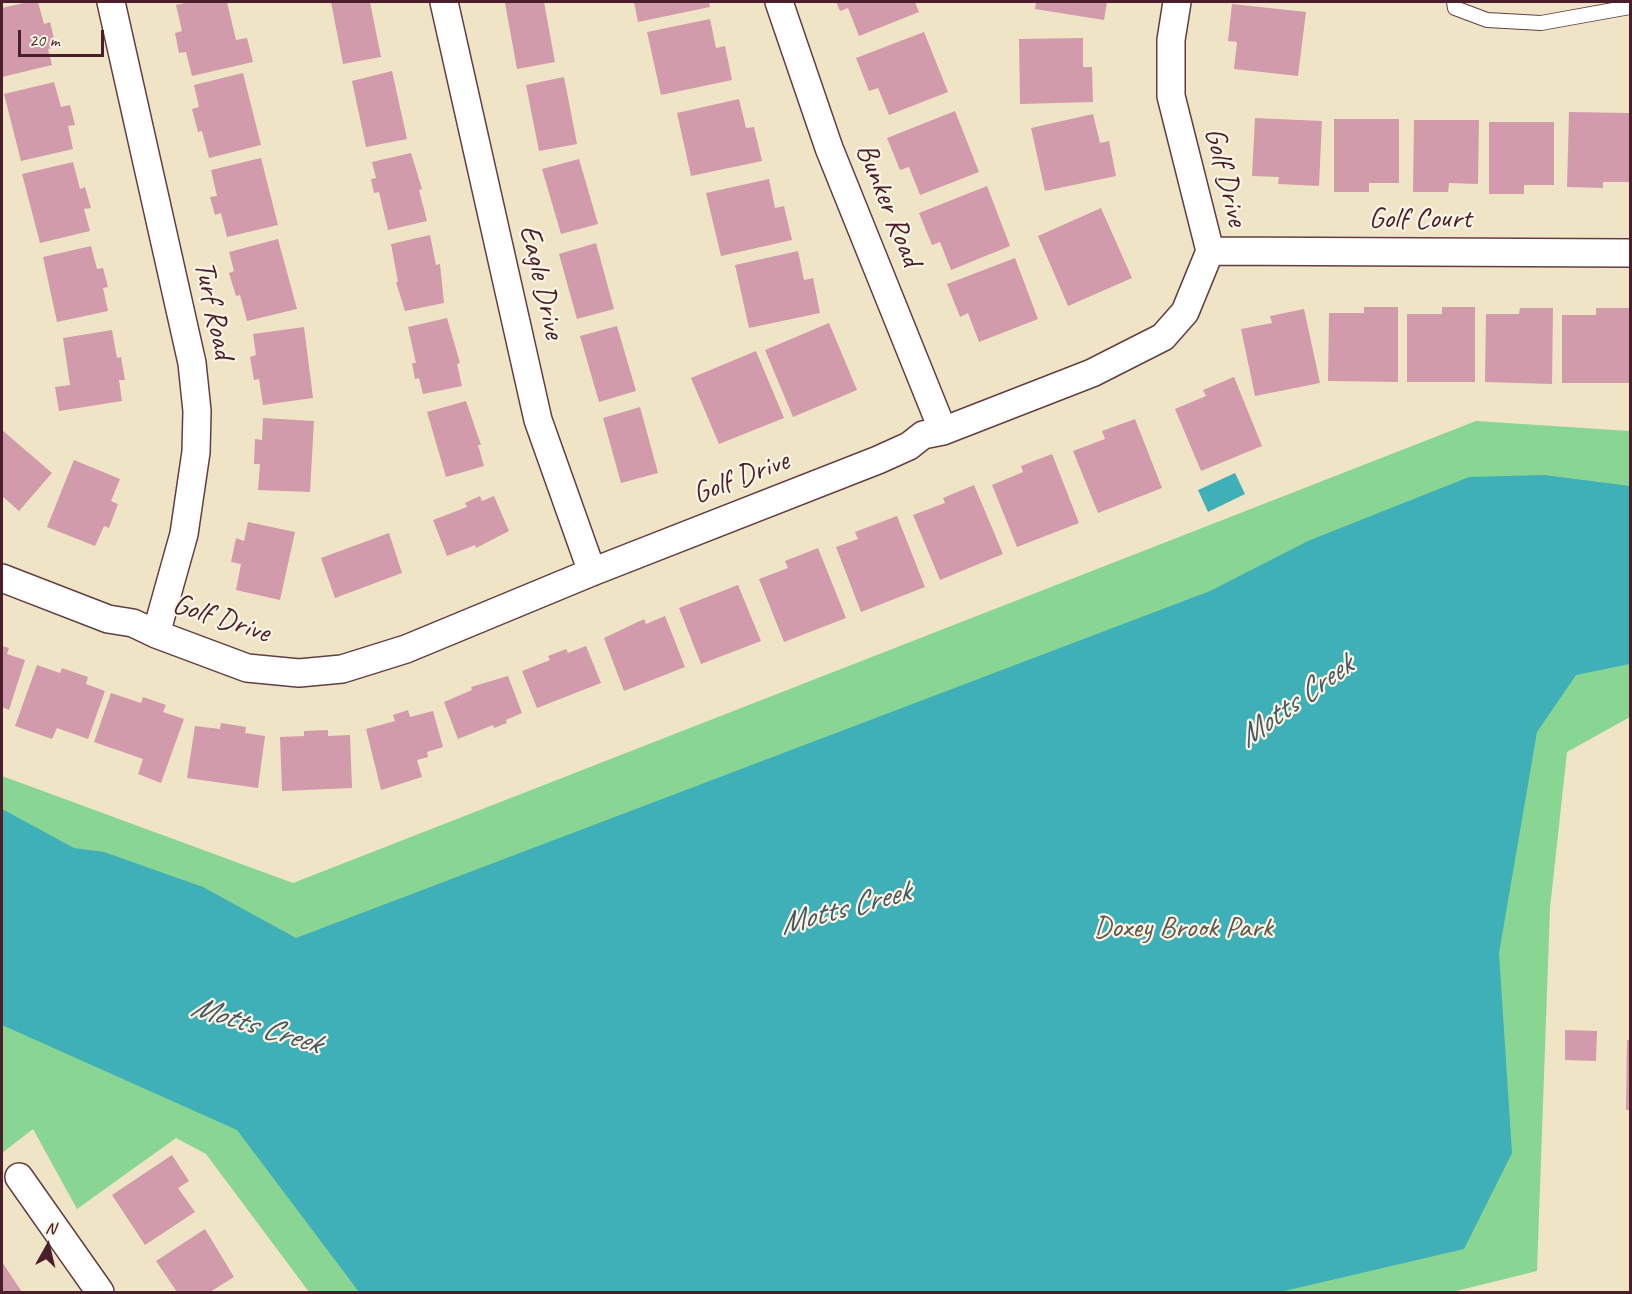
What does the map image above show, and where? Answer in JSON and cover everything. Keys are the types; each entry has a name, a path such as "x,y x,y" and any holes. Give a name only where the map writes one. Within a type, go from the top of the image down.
{"street":[{"name":"Turf Road","path":"111,2 192,363 196,411 196,452 184,534 156,634"},
{"name":"Eagle Drive","path":"444,2 538,420 592,572"},
{"name":"Bunker Road","path":"779,2 829,148 943,430"},
{"name":"Golf Drive","path":"2,578 108,619 133,623 247,668 299,673 342,669 406,649 592,572 878,460 909,446 923,435 943,430 1092,373 1162,337 1185,312 1209,251 1171,96 1171,40 1177,2"},
{"name":"Golf Court","path":"1209,251 1630,253"},
{"path":"19,1177 100,1293"}],"lane":[{"path":"1454,2 1455,8 1487,20 1541,23 1630,7"}],"green space":[{"name":"Motts Creek","path":"1476,421 1630,431 1630,717 1567,752 1550,908 1537,1271 1452,1292 309,1292 206,1154 176,1138 77,1209 33,1129 2,1153 2,776 293,883"}],"water":[{"path":"1235,473 1245,494 1208,512 1198,490"},
{"name":"Motts Creek","path":"1544,475 1630,486 1630,664 1576,675 1537,732 1499,953 1512,1153 1464,1249 1280,1292 359,1292 237,1130 2,1025 2,809 74,848 104,852 203,887 296,938 1210,591 1308,541 1469,477"}],"building":[{"path":"38,2 44,24 50,22 56,47 48,49 52,65 2,77 2,8"},
{"path":"190,2 227,2 236,40 247,38 253,62 192,76 186,52 179,53 175,33 182,31 176,5"},
{"path":"331,2 370,2 381,57 343,64"},
{"path":"544,2 555,62 517,69 505,3"},
{"path":"634,2 709,2 710,7 638,22"},
{"path":"836,2 915,2 919,12 859,36 848,8 840,11"},
{"path":"1036,2 1107,2 1104,20 1035,9"},
{"path":"1232,4 1306,12 1298,76 1234,69 1237,42 1228,41"},
{"path":"710,19 716,48 725,46 732,80 661,95 647,32"},
{"path":"924,32 948,92 889,115 878,88 869,91 856,58"},
{"path":"1083,38 1083,67 1092,67 1093,102 1020,104 1019,39"},
{"path":"392,71 407,139 366,147 352,81"},
{"path":"243,73 261,145 209,158 202,131 198,132 192,109 199,107 194,85"},
{"path":"564,77 577,144 539,151 526,85"},
{"path":"54,82 61,107 70,105 75,125 68,126 73,149 21,161 4,94"},
{"path":"739,99 746,128 754,127 762,161 691,176 677,113"},
{"path":"955,111 979,172 920,195 909,167 900,170 887,138"},
{"path":"1569,112 1630,113 1630,182 1603,182 1603,188 1567,187"},
{"path":"1093,114 1100,143 1109,141 1116,176 1045,191 1031,128"},
{"path":"1255,118 1322,121 1319,186 1278,184 1279,177 1252,176"},
{"path":"1334,119 1399,119 1399,183 1369,183 1369,192 1334,192"},
{"path":"1414,120 1479,120 1478,184 1449,183 1448,192 1413,192"},
{"path":"1489,122 1554,122 1554,185 1524,185 1524,194 1489,194"},
{"path":"411,153 422,189 419,190 427,221 388,230 379,192 374,193 371,179 376,178 372,162"},
{"path":"261,158 278,225 227,237 221,213 215,215 210,197 217,196 211,170"},
{"path":"579,159 598,224 561,234 542,169"},
{"path":"73,162 80,189 85,187 91,208 84,209 90,231 40,243 22,174"},
{"path":"769,179 775,208 784,206 792,240 721,256 706,193"},
{"path":"987,186 1010,246 951,270 940,242 932,245 919,213"},
{"path":"1101,208 1132,278 1068,306 1038,236"},
{"path":"430,235 436,265 440,264 444,303 405,311 396,282 398,282 391,244"},
{"path":"278,239 297,309 247,321 240,295 236,296 229,273 234,271 229,252"},
{"path":"596,243 614,309 577,319 559,254"},
{"path":"91,246 97,269 103,268 108,287 103,288 108,311 57,322 43,257"},
{"path":"798,251 804,280 813,278 820,313 749,328 735,265"},
{"path":"1015,258 1038,319 979,342 968,313 960,317 947,284"},
{"path":"1364,307 1398,307 1398,382 1328,381 1329,313 1364,313"},
{"path":"1442,307 1475,307 1475,382 1407,382 1407,314 1442,314"},
{"path":"1520,308 1553,308 1552,384 1485,382 1486,314 1519,314"},
{"path":"1596,308 1630,308 1630,383 1562,383 1562,315 1596,315"},
{"path":"1304,309 1320,383 1255,396 1241,329 1272,323 1270,316"},
{"path":"447,318 460,363 457,364 462,386 423,394 419,378 415,379 412,363 416,363 408,327"},
{"path":"829,323 857,390 793,417 765,350"},
{"path":"617,326 636,391 599,402 580,336"},
{"path":"304,327 313,398 263,405 259,379 254,380 250,357 256,355 253,334"},
{"path":"112,330 117,358 121,357 125,380 119,380 122,401 59,411 55,387 70,385 63,338"},
{"path":"756,351 784,418 719,444 691,378"},
{"path":"1234,377 1262,446 1201,471 1175,409 1206,396 1203,390"},
{"path":"466,401 481,445 478,445 484,466 446,477 427,412"},
{"path":"640,407 658,473 621,483 603,418"},
{"path":"263,418 314,421 310,492 258,490 260,464 254,464 255,439 262,440"},
{"path":"1135,419 1162,488 1098,513 1073,451 1105,439 1102,431"},
{"path":"2,430 52,473 19,511 2,496"},
{"path":"1052,454 1079,523 1017,547 992,485 1023,472 1021,466"},
{"path":"74,460 120,479 111,501 118,504 109,528 104,526 95,546 47,527"},
{"path":"974,485 1003,554 940,580 913,515 945,503 943,498"},
{"path":"480,496 482,501 494,496 509,531 476,548 475,545 447,556 433,520 467,507 465,503"},
{"path":"897,516 925,587 861,612 836,547 858,539 855,532"},
{"path":"248,522 295,532 280,600 236,590 241,564 231,562 236,538 244,541"},
{"path":"389,533 402,573 335,598 321,558"},
{"path":"818,548 846,618 784,642 759,579 788,568 785,561"},
{"path":"738,585 761,641 701,664 679,608"},
{"path":"665,616 685,667 624,691 604,638 644,619 646,624"},
{"path":"2,646 9,648 7,654 25,660 9,710 2,707"},
{"path":"586,646 601,683 537,708 522,671 550,660 548,656 566,649 568,653"},
{"path":"37,665 60,673 62,668 88,677 86,684 105,691 88,739 57,728 52,739 15,726"},
{"path":"508,676 522,713 506,720 507,723 494,728 493,725 458,739 444,702 472,690 471,687"},
{"path":"111,693 141,703 143,697 166,705 163,712 184,719 161,783 138,774 143,759 94,742"},
{"path":"408,710 410,717 433,711 443,747 427,752 428,757 417,760 422,777 381,790 366,729 395,721 393,715"},
{"path":"221,723 246,727 245,733 265,736 258,788 187,778 195,726 220,729"},
{"path":"328,730 328,736 350,735 352,788 282,791 280,737 304,736 304,731"},
{"path":"1565,1030 1597,1031 1596,1061 1565,1060"},
{"path":"1627,1040 1630,1040 1630,1110 1626,1110"},
{"path":"172,1155 189,1181 178,1188 195,1212 145,1245 112,1195"},
{"path":"205,1229 234,1277 210,1292 177,1292 156,1261"},
{"path":"2,1262 22,1292 2,1292"}],"park label":[{"name":"Doxey Brook Park","path":"1183,928"}]}
